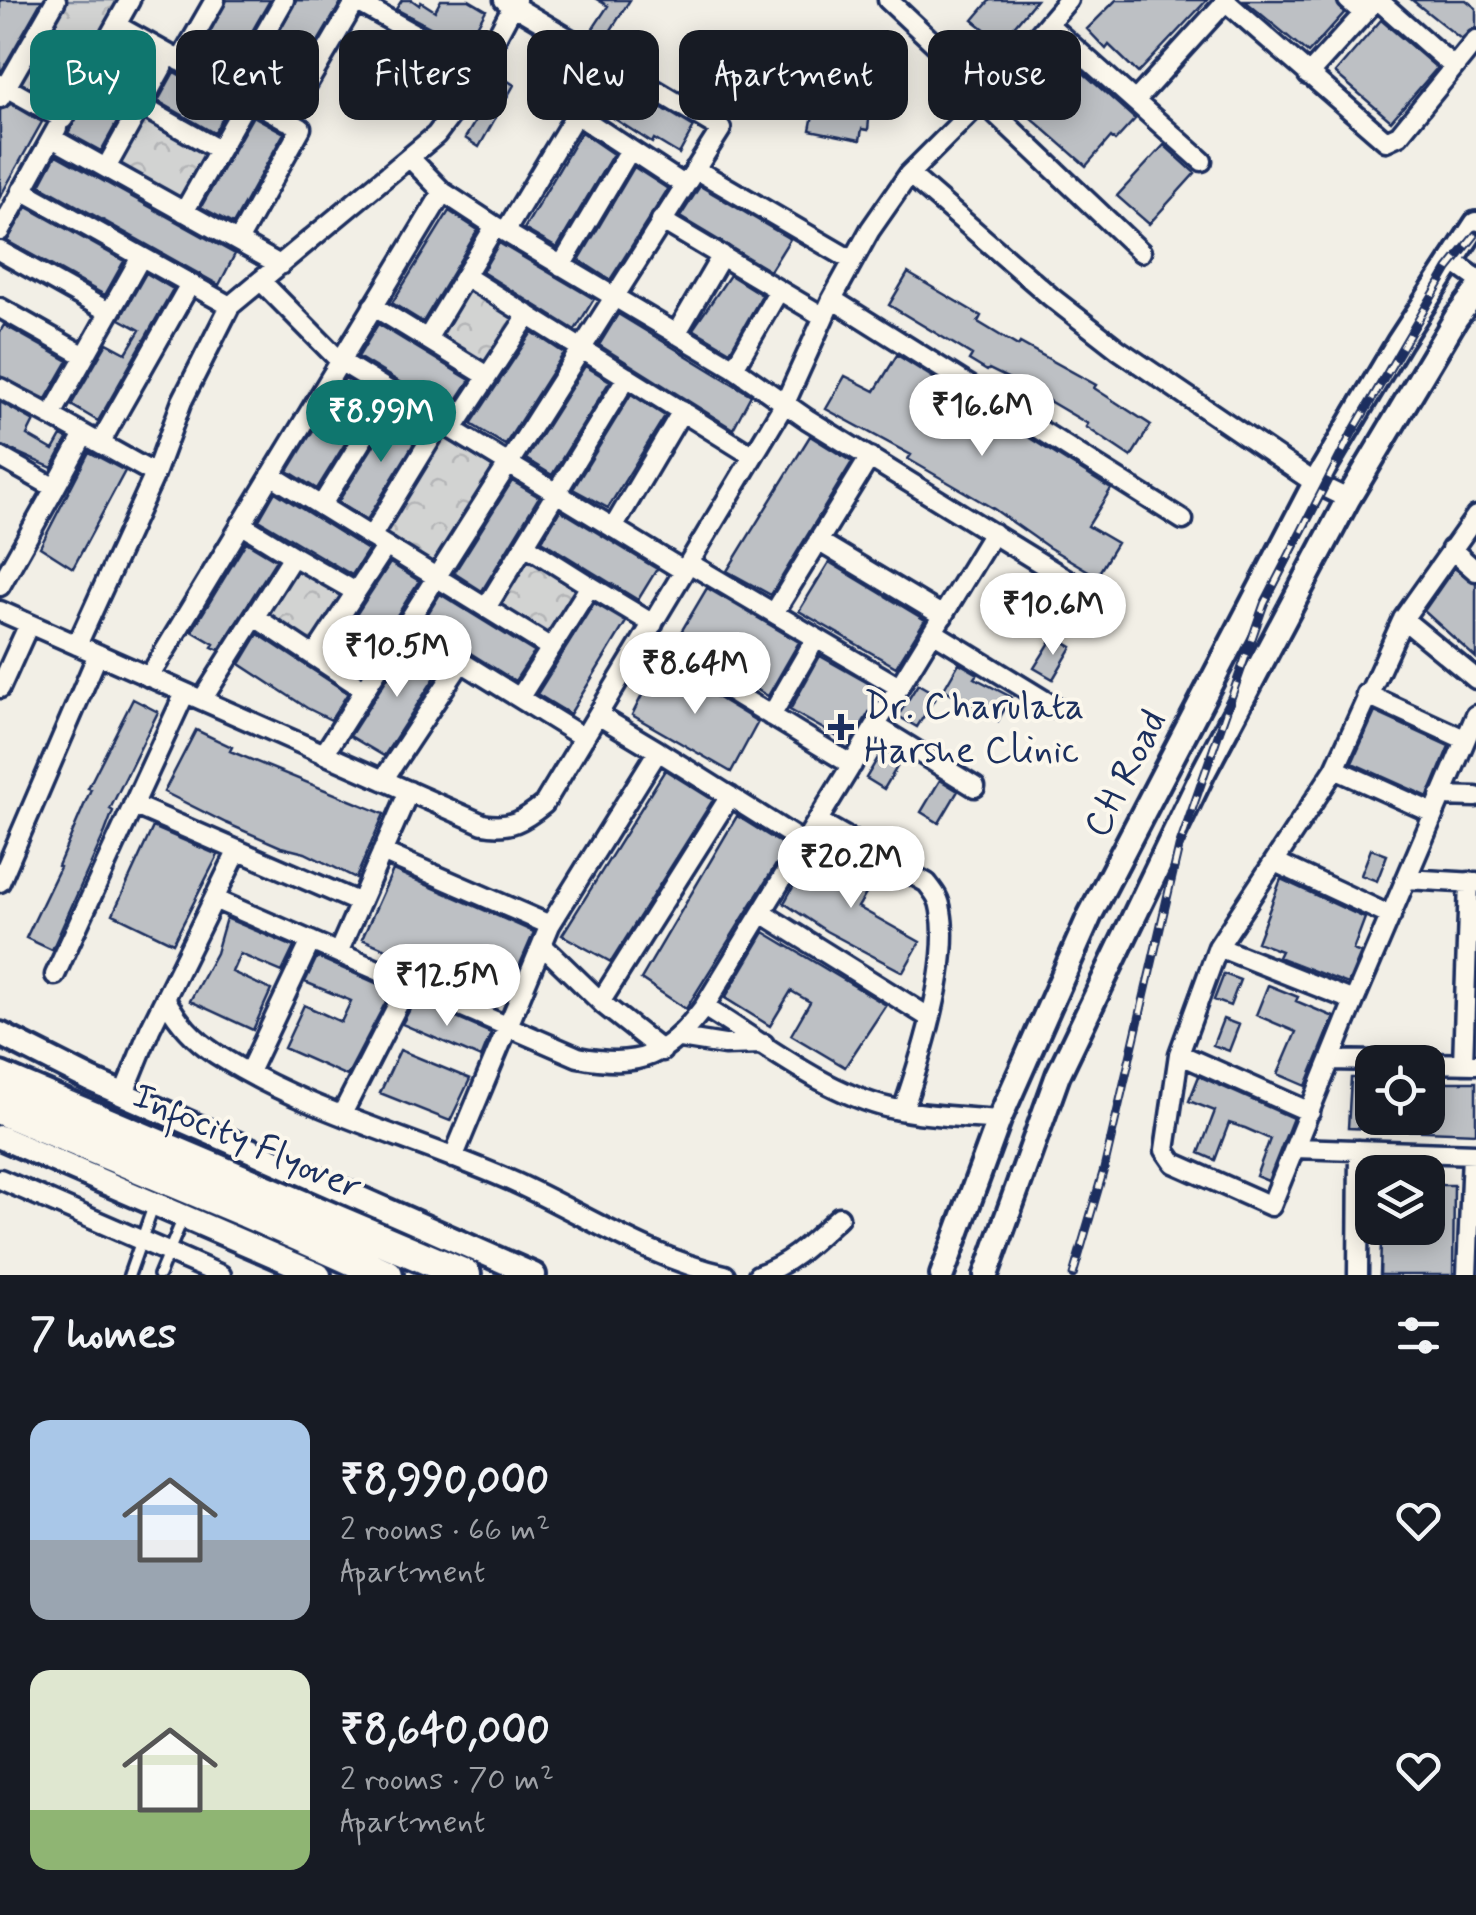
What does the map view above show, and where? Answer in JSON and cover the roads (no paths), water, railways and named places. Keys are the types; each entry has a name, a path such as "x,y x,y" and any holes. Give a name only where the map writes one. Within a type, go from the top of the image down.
{"highway":[{"name":"Infocity Flyover","path":"0,1078 323,1246 465,1275"},
{"name":"Infocity Flyover","path":"0,1109 387,1275"}],"street":[{"path":"30,104 2,90 56,0"},
{"path":"113,30 130,0"},
{"path":"156,84 216,0"},
{"path":"270,30 284,0"},
{"path":"888,0 928,40"},
{"path":"1045,30 1068,0"},
{"path":"1348,0 1372,4 1454,67"},
{"path":"319,63 355,1 407,30"},
{"path":"1135,102 1225,1 1386,141 1399,135 1476,40"},
{"path":"498,30 511,2 556,30"},
{"path":"1308,75 1372,4"},
{"path":"116,25 175,58"},
{"path":"1049,25 1202,161"},
{"path":"324,754 720,129 659,92"},
{"path":"156,115 219,150"},
{"path":"0,230 61,120"},
{"path":"106,168 132,120"},
{"path":"184,212 219,150 231,120"},
{"path":"238,242 301,128 286,120"},
{"path":"77,645 155,474 182,401 230,306 410,158 447,120"},
{"path":"427,340 465,276 572,120"},
{"path":"585,120 630,150 853,261"},
{"path":"0,611 483,824 500,827 522,822 544,804 785,403 832,299 870,230 909,174 963,120"},
{"path":"1007,120 1141,252"},
{"path":"52,138 280,265"},
{"path":"561,266 630,150"},
{"path":"410,158 443,192 500,229 734,368 1098,598"},
{"path":"909,174 1050,297 1119,350 1315,483 1348,499"},
{"path":"22,190 230,306"},
{"path":"149,677 443,192"},
{"path":"661,220 824,317"},
{"name":"CH Road","path":"942,1275 999,1120 1090,915 1315,483 1399,342 1476,224"},
{"path":"0,251 110,312"},
{"path":"676,334 722,255"},
{"path":"51,416 141,256"},
{"path":"1452,262 1476,278"},
{"path":"465,276 753,456"},
{"path":"261,281 340,361 613,528 774,614 899,687"},
{"path":"0,586 54,488 92,439 190,284"},
{"path":"734,368 779,290"},
{"name":"CH Road","path":"986,1275 1058,1075 1204,773 1348,499 1456,318 1476,292"},
{"path":"832,299 1184,520"},
{"path":"373,306 488,376"},
{"path":"0,308 85,356"},
{"path":"314,656 356,592 378,541 447,426 488,376 528,315"},
{"path":"486,608 627,377"},
{"path":"0,388 155,474"},
{"path":"321,506 392,392"},
{"path":"613,528 682,412"},
{"path":"0,457 54,488"},
{"path":"774,614 870,457"},
{"path":"270,475 551,648"},
{"path":"1476,516 1402,619 1335,769 1218,947 1179,1054 1165,1150 1174,1163 1271,1206 1476,715"},
{"path":"241,524 356,592"},
{"path":"214,898 578,1057 602,1062 636,1060 662,1051 680,1038 704,1008 993,532"},
{"path":"818,541 1056,708"},
{"path":"526,545 590,586 771,716 852,766"},
{"path":"1451,550 1476,571"},
{"path":"55,975 133,805 193,696 255,617 294,556"},
{"path":"520,698 590,586"},
{"path":"255,617 365,690"},
{"path":"1402,619 1476,679"},
{"path":"0,688 29,624"},
{"path":"405,626 584,738"},
{"path":"771,716 816,638"},
{"path":"0,882 98,654"},
{"path":"383,780 462,662"},
{"path":"1366,694 1464,740"},
{"path":"598,715 804,843"},
{"path":"876,726 975,787"},
{"path":"452,1158 550,925 658,751"},
{"path":"1335,769 1437,804 1476,797"},
{"path":"338,953 408,791"},
{"path":"601,1002 730,796"},
{"path":"133,805 360,903"},
{"path":"818,822 928,883 938,898 942,938 930,1018 922,1058 903,1110"},
{"path":"124,1093 165,998 238,850"},
{"path":"382,852 550,925"},
{"path":"1275,862 1391,916"},
{"path":"1406,879 1473,882 1470,1064 1445,1063"},
{"path":"762,913 930,1018"},
{"path":"249,1072 311,940"},
{"path":"542,945 601,1002 662,1051"},
{"path":"1218,947 1354,1001"},
{"path":"342,1114 409,983"},
{"path":"165,998 192,1036 249,1072 342,1114 514,1182 656,1251 725,1275"},
{"path":"704,1008 862,1100 903,1110 999,1120"},
{"path":"0,1034 534,1275"},
{"path":"680,1038 724,1045 764,1044"},
{"path":"1179,1054 1310,1112"},
{"path":"1331,1060 1355,1061"},
{"path":"0,1137 184,1216 323,1246"},
{"path":"1295,1148 1474,1154 1467,1275"},
{"path":"1358,1275 1359,1150"},
{"path":"0,1179 221,1275"},
{"path":"758,1275 781,1267 839,1217"}],"lane":[{"path":"130,1275 153,1205"},
{"path":"159,1275 184,1216"}],"railway":[{"path":"1073,1275 1104,1169 1179,847 1264,604 1352,433 1448,269 1476,234"}],"place":[{"name":"Dr. Charulata Harshe Clinic","path":"841,727"}]}
